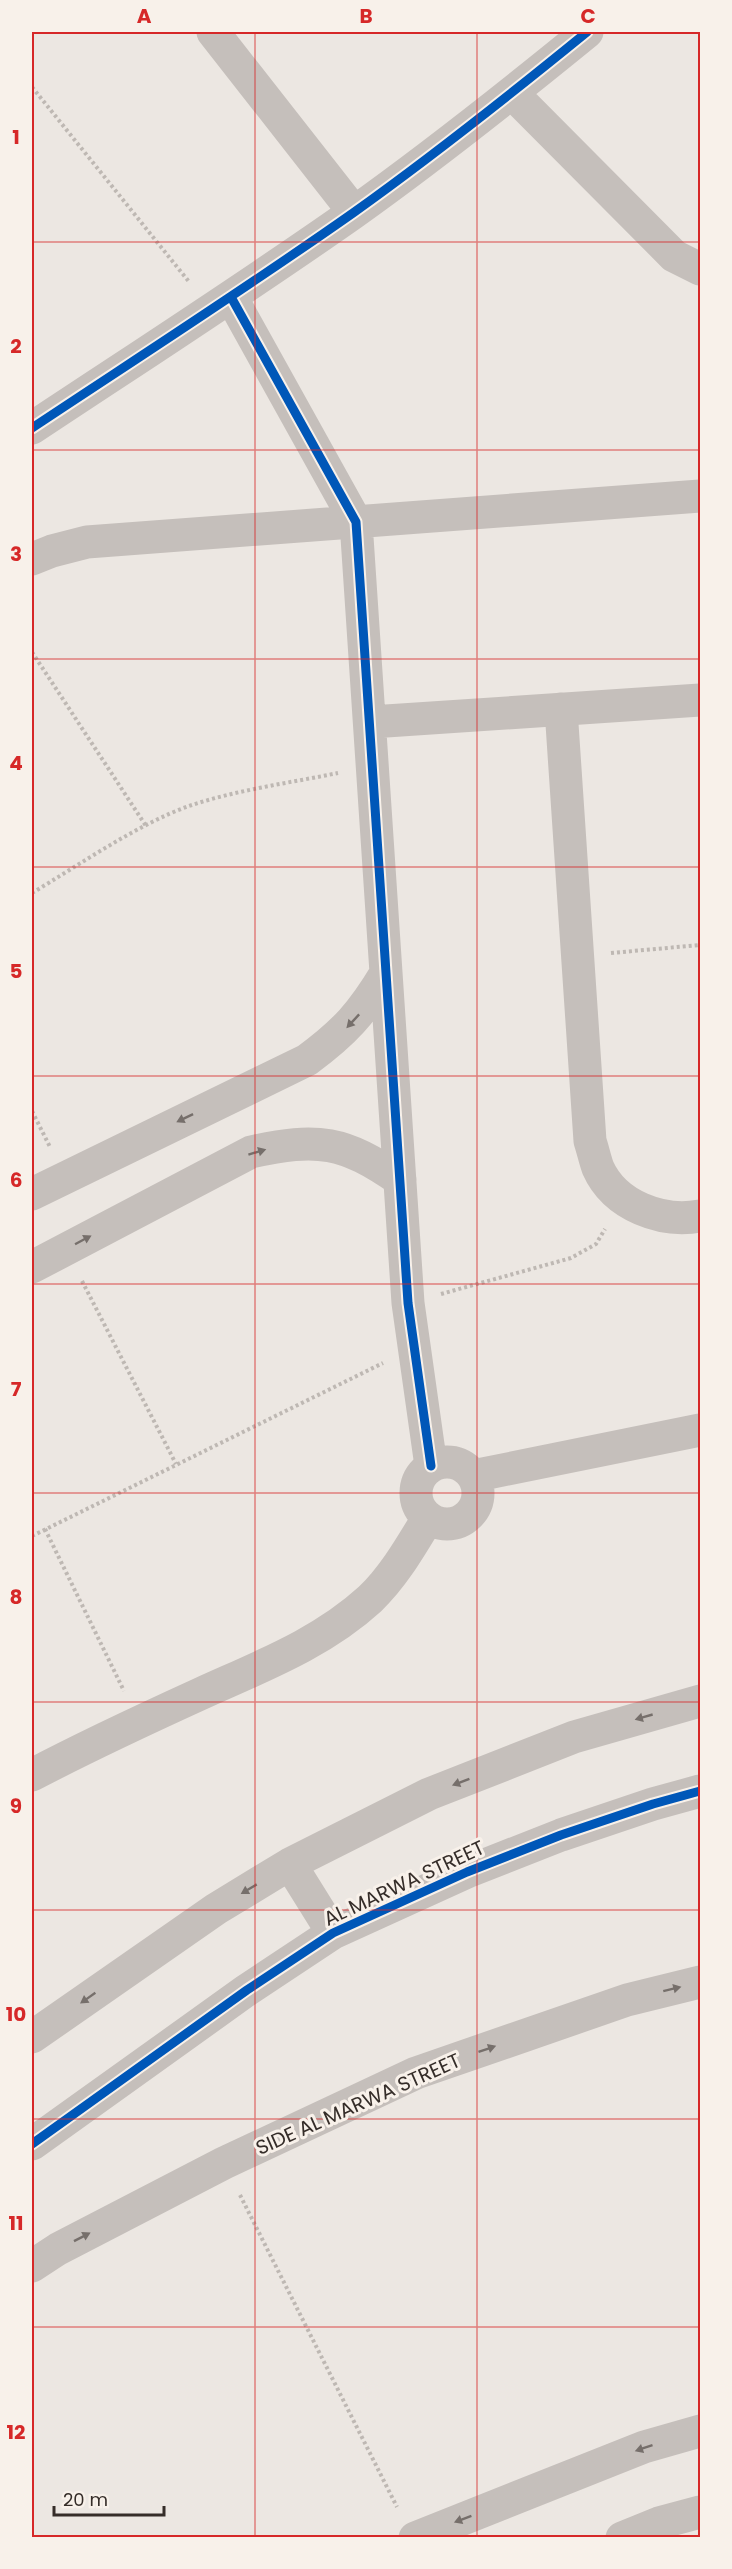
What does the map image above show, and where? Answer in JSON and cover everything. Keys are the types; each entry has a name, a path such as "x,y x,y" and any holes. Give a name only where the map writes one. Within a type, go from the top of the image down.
{"street":[{"path":"213,32 354,212"},
{"path":"32,428 354,212 512,93 587,32"},
{"path":"512,93 674,256 700,270"},
{"path":"221,303 356,522 408,1303 431,1466"},
{"path":"32,559 52,551 87,543 700,496"},
{"path":"371,722 700,700"},
{"path":"561,709 590,1142 599,1169 616,1193 640,1209 668,1217 700,1216"},
{"path":"32,1194 307,1060 345,1029 365,1008 386,973"},
{"path":"32,1267 251,1152 290,1143 330,1145 368,1158 400,1180"},
{"path":"474,1476 700,1430"},
{"path":"446,1462 462,1466 474,1476 478,1488 477,1500 472,1512 463,1520 451,1524 439,1523 428,1518 420,1509 416,1491 422,1474 431,1466 446,1462"},
{"path":"32,1775 139,1721 293,1652 334,1628 371,1598 402,1562 428,1518"},
{"path":"32,2037 216,1909 291,1864 429,1794 574,1737 700,1701"},
{"name":"AL MARWA STREET","path":"32,2144 247,1990 333,1933 467,1872 561,1834 654,1803 700,1791"},
{"path":"291,1864 333,1933"},
{"name":"SIDE AL MARWA STREET","path":"32,2266 58,2249 224,2163 416,2073 627,2000 700,1982"},
{"path":"408,2527 644,2447 700,2431"},
{"path":"621,2538 662,2530 700,2512"}],"path":[{"path":"32,87 221,303"},
{"path":"32,652 146,826"},
{"path":"32,893 167,815 211,799 374,766"},
{"path":"578,956 700,945"},
{"path":"408,1303 572,1258 596,1244 611,1220 616,1193"},
{"path":"66,1249 176,1464"},
{"path":"32,1536 413,1348"},
{"path":"45,1529 139,1721"},
{"path":"224,2163 408,2527"}],"cycle path":[{"path":"32,428 234,295 353,213 472,124 587,32"},
{"path":"231,297 356,522 408,1303 431,1466"},
{"path":"32,2144 247,1990 333,1933 467,1872 561,1835 700,1791"}]}
